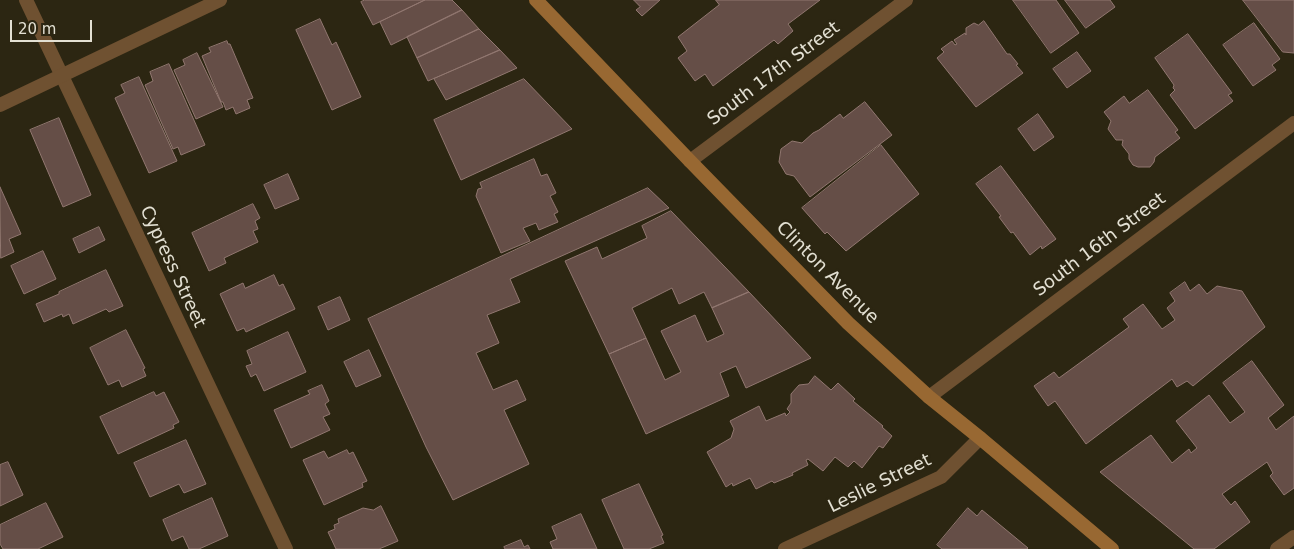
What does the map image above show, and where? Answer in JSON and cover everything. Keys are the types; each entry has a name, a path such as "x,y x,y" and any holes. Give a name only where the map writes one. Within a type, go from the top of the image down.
{"main road":[{"name":"Clinton Avenue","path":"536,0 848,323 929,397 1112,549"}],"street":[{"name":"Cypress Street","path":"26,0 286,549"},
{"path":"0,105 220,0"},
{"name":"South 17th Street","path":"690,161 906,0"},
{"name":"South 16th Street","path":"929,397 1294,123"},
{"name":"Leslie Street","path":"785,549 941,477 980,438"},
{"path":"1277,549 1294,537"}],"building":[{"path":"365,0 425,0 373,25 361,2"},
{"path":"425,0 452,0 462,10 391,45 380,22"},
{"path":"634,0 660,0 642,16 636,10 640,7"},
{"path":"716,0 820,0 788,24 793,31 778,44 774,40 713,86 705,74 695,81 678,58 687,51 678,37 719,5"},
{"path":"1013,0 1056,0 1079,33 1051,53"},
{"path":"1065,0 1110,0 1115,7 1086,28"},
{"path":"1243,0 1294,0 1294,53 1283,52"},
{"path":"462,10 479,29 417,58 407,37"},
{"path":"320,19 332,45 336,42 361,97 332,110 296,30"},
{"path":"984,21 1023,73 976,107 937,58 944,52 941,49 952,41 955,45 957,44 954,40 965,33 966,35 966,28 974,23 978,25"},
{"path":"1254,23 1280,59 1272,65 1276,70 1253,86 1223,45"},
{"path":"479,29 500,50 428,81 417,58"},
{"path":"1188,34 1232,93 1228,95 1233,101 1195,129 1170,95 1175,90 1173,88 1174,85 1155,58"},
{"path":"227,41 253,98 247,100 250,108 236,114 233,107 226,110 223,102 221,102 202,56 211,52 209,48"},
{"path":"500,50 517,68 446,100 434,79"},
{"path":"1077,52 1091,71 1067,88 1053,69"},
{"path":"197,53 223,107 196,119 174,70 185,65 183,60"},
{"path":"169,64 205,145 181,155 178,147 173,149 145,85 153,81 150,72"},
{"path":"139,77 177,161 149,173 115,98 125,93 121,85"},
{"path":"524,79 572,129 461,180 434,120"},
{"path":"1148,90 1178,130 1175,132 1180,138 1155,157 1150,167 1138,167 1133,165 1129,159 1129,154 1122,145 1123,140 1116,140 1108,129 1111,121 1104,112 1124,96 1129,103"},
{"path":"865,102 892,135 810,197 794,176 786,174 779,162 781,149 792,141 802,143 840,114 843,118"},
{"path":"1038,114 1054,137 1034,151 1018,129"},
{"path":"59,118 91,195 63,207 30,130"},
{"path":"881,145 919,194 846,251 827,232 825,234 802,208"},
{"path":"534,159 541,176 547,174 556,193 550,196 558,212 554,214 558,222 539,230 536,223 523,228 530,241 501,253 476,196 478,189 482,188 480,183"},
{"path":"1001,166 1056,239 1042,249 1041,246 1030,255 1013,232 1011,233 999,217 1001,216 976,184"},
{"path":"288,174 299,199 275,209 264,185"},
{"path":"0,187 21,234 9,239 14,252 1,258"},
{"path":"648,188 669,208 510,279 520,302 487,315 499,343 476,353 493,390 517,380 526,400 504,410 529,464 453,500 426,447 368,319"},
{"path":"253,204 260,218 255,221 258,229 253,231 258,242 224,258 226,263 209,271 192,233"},
{"path":"671,211 749,292 712,308 704,292 679,304 672,288 632,308 646,338 609,354 565,261 597,247 602,259 647,238 642,226"},
{"path":"99,227 105,240 79,253 73,239"},
{"path":"43,251 56,279 24,294 11,266"},
{"path":"106,270 123,306 109,312 106,309 73,324 69,314 63,317 62,314 44,322 36,304"},
{"path":"274,275 279,286 283,284 295,309 246,332 244,328 237,331 220,294 243,283 245,288"},
{"path":"1185,282 1190,291 1199,284 1207,294 1217,286 1242,291 1265,327 1193,386 1187,381 1177,387 1172,379 1086,444 1055,401 1048,406 1034,386 1054,372 1059,378 1129,327 1123,319 1143,304 1162,329 1175,320 1167,308 1175,301 1170,293"},
{"path":"749,292 811,358 746,388 736,366 720,373 729,396 646,434 609,354 646,338 665,380 681,372 661,331 695,315 707,342 724,334 712,308"},
{"path":"340,297 350,320 328,330 318,307"},
{"path":"126,330 145,368 143,369 146,376 122,387 119,380 108,385 90,348"},
{"path":"288,332 306,372 264,391 256,374 251,377 246,366 252,364 247,351"},
{"path":"369,350 381,376 356,387 344,362"},
{"path":"1252,361 1284,405 1268,418 1276,430 1294,416 1294,488 1284,495 1270,476 1273,473 1267,462 1222,494 1231,505 1235,501 1250,522 1214,549 1194,549 1100,472 1151,435 1172,463 1189,449 1191,453 1197,448 1176,421 1209,395 1230,423 1245,412 1223,383"},
{"path":"815,376 831,390 838,383 855,399 853,401 883,426 892,436 883,448 879,446 862,468 854,461 848,467 835,457 823,471 808,459 806,460 808,465 792,473 793,475 774,483 772,481 756,489 750,478 733,486 732,483 726,487 707,452 731,438 734,429 730,421 759,406 766,421 785,413 786,416 790,412 787,409 791,403 791,394 799,385 808,384"},
{"path":"322,385 329,401 325,404 330,414 323,417 330,430 291,448 274,410 310,394 308,391"},
{"path":"154,392 156,396 164,392 179,422 173,425 174,428 118,454 100,417"},
{"path":"186,440 206,484 184,493 179,484 150,497 134,463"},
{"path":"347,450 349,454 353,452 367,481 362,483 363,487 324,505 303,460 324,451 328,458"},
{"path":"8,462 23,495 0,506 0,465"},
{"path":"639,484 663,535 661,536 664,543 649,549 624,549 602,500"},
{"path":"212,498 228,536 199,549 189,549 183,536 172,541 163,520"},
{"path":"46,503 63,537 38,549 3,549 0,544 0,525"},
{"path":"381,506 398,541 379,549 336,549 328,532 335,529 334,525 339,523 338,519 363,508 373,510"},
{"path":"968,508 977,516 982,510 1028,548 942,549 937,545"},
{"path":"581,514 597,549 553,549 550,542 557,539 552,527"},
{"path":"521,540 524,547 528,545 530,549 505,549 504,547"}]}
